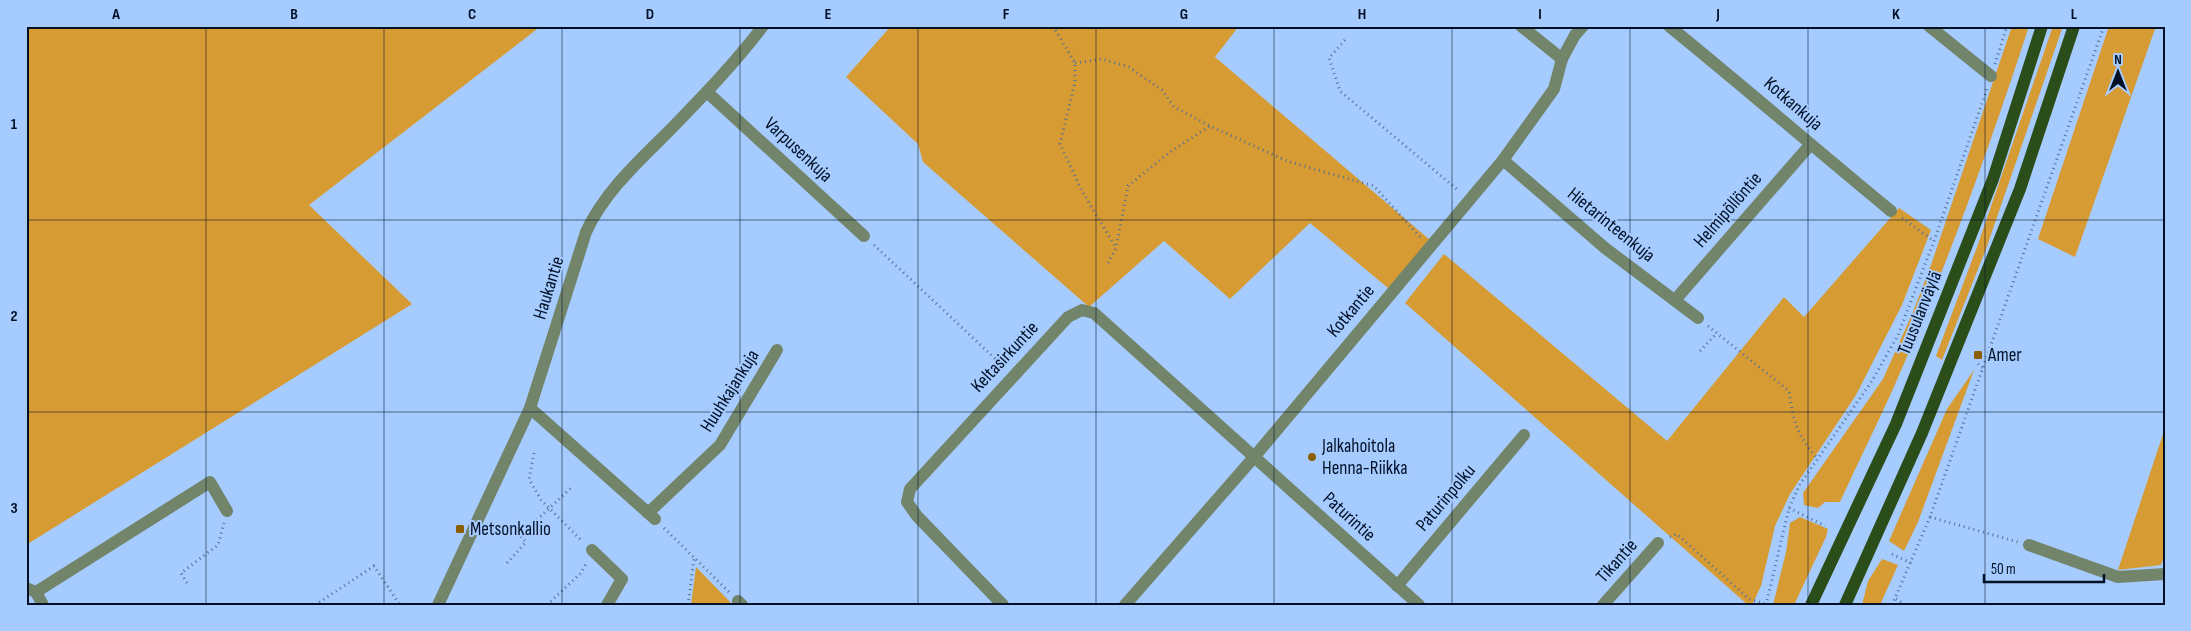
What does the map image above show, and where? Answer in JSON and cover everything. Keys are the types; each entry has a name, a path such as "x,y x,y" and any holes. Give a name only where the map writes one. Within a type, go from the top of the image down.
{"main road":[{"name":"Tuusulanväylä","path":"1810,605 1899,415 1993,179 2042,26"},
{"path":"1845,605 1922,433 2020,189 2074,26"}],"street":[{"name":"Haukantie","path":"438,605 530,408 586,232 595,212 641,159 744,51 763,26"},
{"path":"1521,26 1562,59"},
{"name":"Kotkantie","path":"1124,605 1254,456 1503,160 1554,89 1562,59 1582,26"},
{"name":"Kotkankuja","path":"1669,26 1790,124 1810,145 1891,211"},
{"path":"1929,26 1992,76"},
{"name":"Varpusenkuja","path":"706,92 864,236"},
{"name":"Helmipöllöntie","path":"1675,300 1810,145"},
{"name":"Hietarinteenkuja","path":"1503,160 1605,248 1698,318"},
{"name":"Keltasirkuntie","path":"1004,605 917,516 907,502 910,489 1068,317 1082,310 1094,313 1254,456"},
{"name":"Huuhkajankuja","path":"651,516 720,445 777,350"},
{"path":"530,408 651,516"},
{"name":"Paturinpolku","path":"1397,586 1524,435"},
{"name":"Paturintie","path":"1254,456 1419,605"},
{"path":"43,605 31,590 210,482 227,510"},
{"name":"Tikantie","path":"1603,605 1658,543"},
{"path":"2029,545 2118,577 2165,574"},
{"path":"592,550 622,580 607,605"}],"path":[{"path":"1053,26 1075,63 1075,82 1060,144 1082,191 1116,248"},
{"path":"1658,543 1677,534 1749,599 1766,604 1789,508 1800,484 1872,381 1898,336 1934,241 1992,76 2007,26"},
{"path":"1892,605 1930,517 2104,26"},
{"path":"1344,40 1329,58 1340,92 1469,199"},
{"path":"1075,63 1102,59 1129,67 1162,90 1174,107 1210,126 1287,161 1374,186 1429,247"},
{"path":"1108,263 1116,248 1128,186 1170,152 1210,126"},
{"path":"1891,211 1934,241"},
{"path":"864,236 1014,376"},
{"path":"1698,318 1789,391 1792,412 1802,441 1817,458"},
{"path":"1700,351 1716,334"},
{"path":"1978,355 1976,362 1983,368"},
{"path":"534,453 529,479 541,500 592,550 581,573 547,605"},
{"path":"507,563 526,542 520,536 573,486"},
{"path":"1789,508 1825,526"},
{"path":"187,583 181,572 218,545 227,510"},
{"path":"651,516 740,603"},
{"path":"1930,517 2029,545"},
{"path":"1892,554 1911,563"},
{"path":"688,605 694,559"},
{"path":"315,605 374,566 400,605"},
{"path":"1896,599 1905,605"}],"shaded area":[{"path":"26,26 541,26 309,205 412,304 26,545"},
{"path":"891,26 1239,26 1215,57 1430,240 1388,288 1310,223 1230,299 1164,241 1089,307 923,162 918,144 846,77"},
{"path":"2012,26 2029,26 1998,118 1931,300 1893,389 1840,502 1825,502 1818,508 1804,505 1803,493 1883,379 1913,312 1932,262"},
{"path":"2053,26 2063,26 1986,249 1942,360 1936,356 1977,247"},
{"path":"2109,26 2156,26 2075,257 2038,239"},
{"path":"1899,208 1931,230 1902,305 1856,395 1790,494 1775,526 1761,586 1752,605 1748,605 1405,303 1444,254 1667,441 1784,297 1804,317"},
{"path":"1974,370 1918,522 1904,551 1889,541 1947,409"},
{"path":"2165,428 2165,554 2161,565 2118,570"},
{"path":"1800,517 1828,529 1826,537 1794,605 1773,605 1786,552 1790,523"},
{"path":"1882,559 1898,565 1880,605 1862,605 1868,581"},
{"path":"696,567 733,605 691,605"}],"place":[{"name":"Amer","path":"1978,355"},
{"name":"Jalkahoitola Henna-Riikka","path":"1312,457"},
{"name":"Metsonkallio","path":"460,529"}]}
